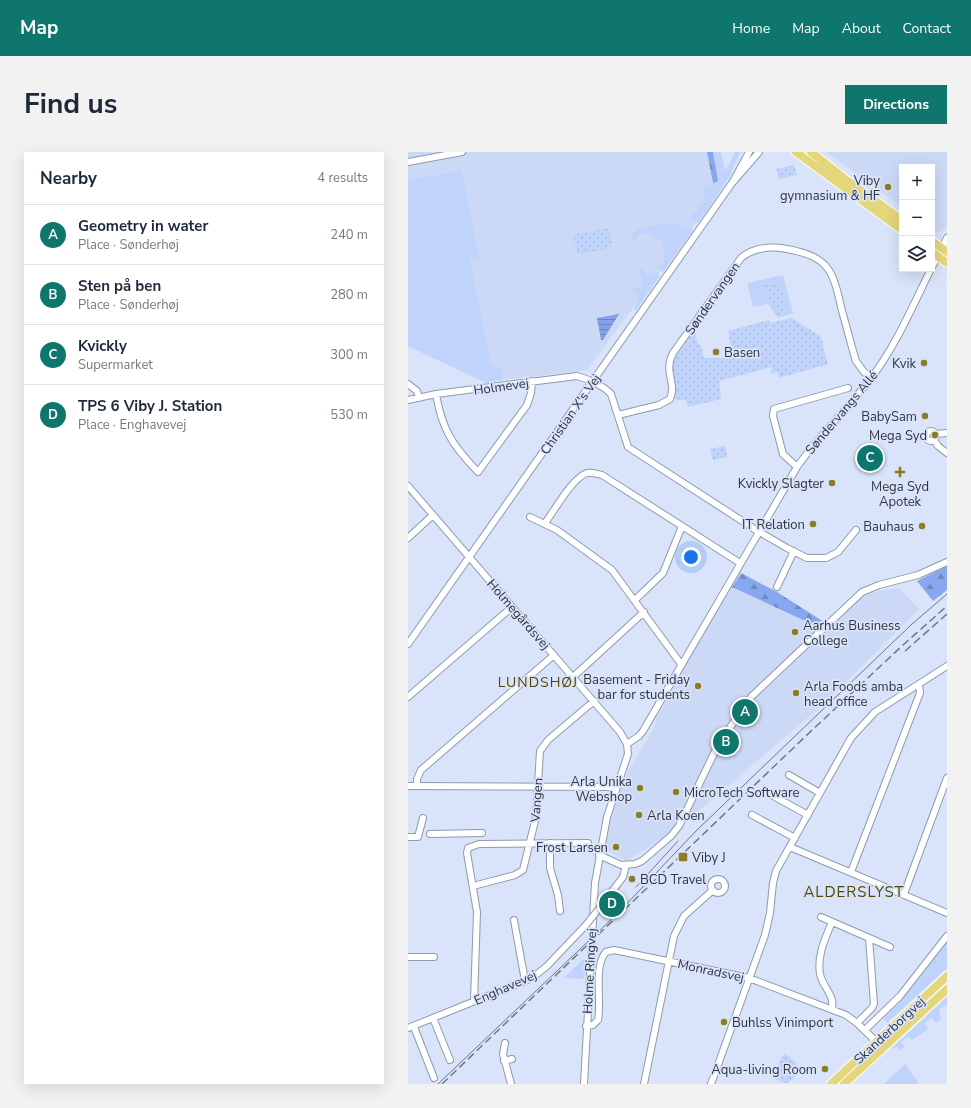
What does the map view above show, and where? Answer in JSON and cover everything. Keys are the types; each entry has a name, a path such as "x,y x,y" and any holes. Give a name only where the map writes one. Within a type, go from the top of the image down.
{"main road":[{"path":"796,152 899,228"},
{"path":"811,152 844,179 899,218"},
{"path":"940,252 947,263"},
{"name":"Skanderborgvej","path":"830,1084 947,976"},
{"name":"Skanderborgvej","path":"844,1084 947,989"}],"street":[{"path":"408,162 462,152"},
{"name":"Christian X's Vej","path":"732,184 749,152"},
{"name":"Christian X's Vej","path":"408,644 732,184 759,152"},
{"name":"Søndervangs Allé","path":"935,262 947,238"},
{"name":"Søndervangen","path":"618,415 659,405 670,399 673,388 668,366 673,353 740,258 747,253 761,248 782,248 803,252 817,258 828,268 836,283 856,361 864,372 871,378"},
{"name":"Søndervangs Allé","path":"627,744 639,736 643,731 797,467 821,435 871,378 892,345 930,272"},
{"name":"Holmevej","path":"408,400 436,394 577,376 592,382"},
{"path":"436,394 446,433 455,447 478,472 526,405 531,394 532,381"},
{"path":"592,382 611,394 628,446 759,532 809,559 826,558 838,552 856,530"},
{"path":"408,384 417,391 419,398"},
{"path":"797,467 783,454 773,416 774,409 848,388"},
{"path":"947,433 935,437 938,446 947,453"},
{"path":"545,524 577,479 589,473 602,475 740,563"},
{"name":"Holmegårdsvej","path":"408,486 573,676 620,732 627,744"},
{"path":"408,538 433,515"},
{"path":"530,517 545,524 612,570 681,664"},
{"path":"635,600 664,573 682,526"},
{"path":"777,587 794,551"},
{"path":"598,855 626,865 635,864 642,861 675,831 718,745 738,714 760,688 857,596 868,589 918,576 947,562"},
{"path":"408,697 512,607"},
{"path":"573,676 644,612"},
{"path":"417,786 417,779 421,770 554,655"},
{"path":"711,1084 765,935 770,913 772,883 776,871 790,846 851,738 862,724 880,708 947,666"},
{"path":"851,872 920,694 919,684"},
{"name":"Vangen","path":"473,886 519,873 525,865 536,817 538,758 543,746 594,701"},
{"name":"Holme Ringvej","path":"584,1084 594,893 598,855 607,817 627,758 627,744"},
{"path":"789,775 820,793"},
{"path":"904,894 947,778"},
{"path":"408,786 616,787"},
{"path":"766,792 808,815"},
{"path":"752,815 795,838"},
{"path":"408,837 418,837 423,818"},
{"path":"467,833 469,846 467,853 473,886 477,924 474,1001"},
{"path":"430,834 482,833"},
{"path":"469,846 479,844 531,842 588,843"},
{"path":"550,843 550,868 558,895 560,911"},
{"path":"790,846 947,913"},
{"name":"Enghavevej","path":"411,1027 525,981 547,966 586,925 601,906 623,877 626,865"},
{"path":"644,1084 674,936 680,922 691,909 713,890"},
{"path":"821,917 890,947"},
{"path":"514,920 525,981"},
{"path":"832,922 819,961 821,979 833,1002 832,1009"},
{"path":"865,1030 900,996 947,936"},
{"path":"857,1023 874,1004 869,938"},
{"name":"Monradsvej","path":"586,1026 593,1025 598,1020 598,993 601,960 606,952 614,950 749,978 832,1009 857,1023 883,1048"},
{"path":"408,957 434,957"},
{"path":"433,1018 450,1060"},
{"path":"411,1027 434,1078"},
{"path":"505,1043 502,1054 511,1084"},
{"path":"504,1062 512,1059"}],"shaded area":[{"path":"408,152 713,152 718,180 724,185 587,370 503,380 501,369 491,364 470,260 479,258 462,170 408,180"},
{"path":"713,152 721,152 725,171 734,155 734,152 740,152 729,178 698,223 691,219 690,216 697,211 704,200 703,187 718,181"},
{"name":"Viby gymnasium & HF","path":"826,152 947,152 947,224 943,231 935,231 935,164 899,164 899,205"},
{"path":"794,165 797,175 779,179 776,169"},
{"path":"462,170 479,258 470,260 491,364 501,369 503,380 486,383 408,346 408,180"},
{"path":"672,223 693,230 663,272 658,269 664,260 663,242 649,233 640,234 635,240 630,237 638,229 643,227"},
{"path":"609,228 612,248 578,254 573,235"},
{"path":"639,266 646,273 650,274 655,272 660,276 636,310 634,309 638,299 636,295 632,290 625,290 643,287"},
{"path":"783,275 793,313 778,318 768,304 753,307 747,283"},
{"path":"778,282 787,309 785,316 778,318 764,285"},
{"path":"619,314 603,340 601,340 597,318"},
{"path":"792,318 821,337 828,364 779,378 778,372 770,374 773,368 771,367 719,381 721,399 688,407 686,400 678,400 674,398 672,376 674,361 679,350 694,329 698,344 701,345 704,358 734,358 728,331 769,320 770,323"},
{"path":"725,446 727,457 713,460 710,449"},
{"path":"732,586 818,627 814,631 819,634 858,598 868,593 899,588 919,609 825,703 675,831 626,861 606,849 607,817 624,778 653,730 657,721 655,720 679,678 726,587 730,589"},
{"path":"947,940 947,968 887,1023 883,1019 897,1005"},
{"path":"583,959 586,963 584,979 564,978"},
{"path":"947,997 947,1004 940,1009 939,1014 942,1019 936,1023 932,1018 925,1023 928,1029 911,1041 910,1038 905,1038 901,1043 905,1046 900,1050 897,1047 892,1048"},
{"path":"785,1053 797,1064 799,1070 797,1075 788,1083 780,1082 773,1077 774,1066 778,1066"},
{"path":"905,1064 919,1084 884,1084"}],"green space":[{"path":"707,152 713,152 717,182 713,183"},
{"path":"947,566 947,590 933,601 917,581"},
{"path":"741,573 777,592 824,622 820,626 816,626 732,587"}],"tram line":[{"path":"438,1084 617,914 696,831 912,624 947,594"},
{"path":"636,887 678,841"}],"railway":[{"path":"442,1084 809,733 947,606"},
{"path":"905,651 947,614"}],"place":[{"name":"Viby gymnasium & HF","path":"888,187"},
{"name":"Basen","path":"716,352"},
{"name":"Kvik","path":"924,363"},
{"name":"BabySam","path":"925,416"},
{"name":"Mega Syd","path":"935,435"},
{"name":"Kvickly","path":"870,458"},
{"name":"Mega Syd Apotek","path":"900,472"},
{"name":"Kvickly Slagter","path":"832,483"},
{"name":"IT Relation","path":"813,524"},
{"name":"Bauhaus","path":"922,526"},
{"name":"Aarhus Business College","path":"795,632"},
{"name":"Basement - Friday bar for students","path":"698,686"},
{"name":"Arla Foods amba head office","path":"796,693"},
{"name":"Geometry in water","path":"745,712"},
{"name":"Sten på ben","path":"726,742"},
{"name":"Arla Unika Webshop","path":"640,788"},
{"name":"MicroTech Software","path":"676,792"},
{"name":"Arla Koen","path":"639,815"},
{"name":"Frost Larsen","path":"616,847"},
{"name":"Viby J","path":"683,857"},
{"name":"BCD Travel","path":"632,879"},
{"name":"TPS 6 Viby J. Station","path":"612,904"},
{"name":"Buhlss Vinimport","path":"724,1022"},
{"name":"Aqua-living Room","path":"825,1069"}],"district":[{"name":"LUNDSHØJ","path":"538,682"},
{"name":"ALDERSLYST","path":"854,892"}]}
